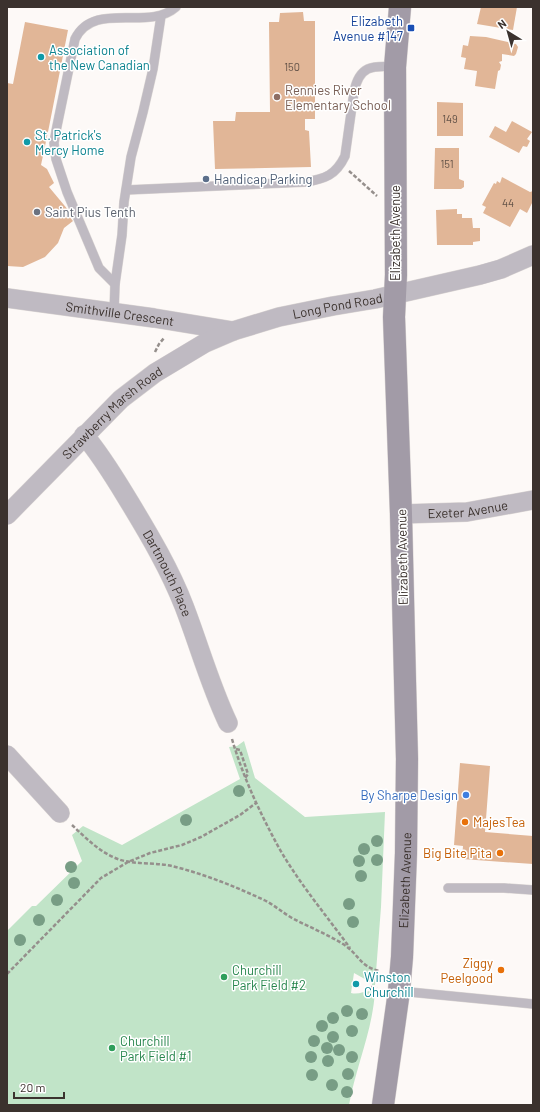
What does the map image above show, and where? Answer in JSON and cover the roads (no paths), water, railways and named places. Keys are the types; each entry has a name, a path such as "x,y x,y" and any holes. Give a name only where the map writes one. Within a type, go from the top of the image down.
{"main road":[{"name":"Elizabeth Avenue","path":"383,1105 399,991 406,861 407,767 401,514 394,317 395,67 400,7"}],"street":[{"name":"Long Pond Road","path":"233,331 279,317 332,306 375,300 480,275 501,269 533,255"},
{"name":"Smithville Crescent","path":"7,298 114,312 233,331"},
{"name":"Strawberry Marsh Road","path":"7,515 120,399 155,373 205,343 233,331"},
{"name":"Dartmouth Place","path":"84,435 98,452 116,479 159,554 183,605 215,696 228,723"},
{"name":"Exeter Avenue","path":"401,514 467,512 533,500"},
{"path":"7,754 60,813"}],"lane":[{"path":"115,284 99,268 67,192 56,159 54,143 75,39 82,27 97,19 161,16 176,7"},
{"path":"114,312 115,284 131,157 153,69 161,16"},
{"path":"126,190 322,180 342,164 345,156 356,81 360,74 370,68 380,66 395,67"},
{"path":"448,888 504,888 533,890"},
{"path":"399,991 533,1004"}],"place":[{"name":"Elizabeth Avenue #147","path":"411,28"},
{"name":"Association of the New Canadian","path":"41,57"},
{"name":"Rennies River Elementary School","path":"277,97"},
{"name":"St. Patrick's Mercy Home","path":"27,142"},
{"name":"Handicap Parking","path":"206,179"},
{"name":"Saint Pius Tenth","path":"37,212"},
{"name":"By Sharpe Design","path":"466,795"},
{"name":"MajesTea","path":"465,822"},
{"name":"Big Bite Pita","path":"500,853"},
{"name":"Ziggy Peelgood","path":"501,970"},
{"name":"Churchill Park Field #2","path":"224,977"},
{"name":"Winston Churchill","path":"356,984"},
{"name":"Churchill Park Field #1","path":"112,1048"}]}
